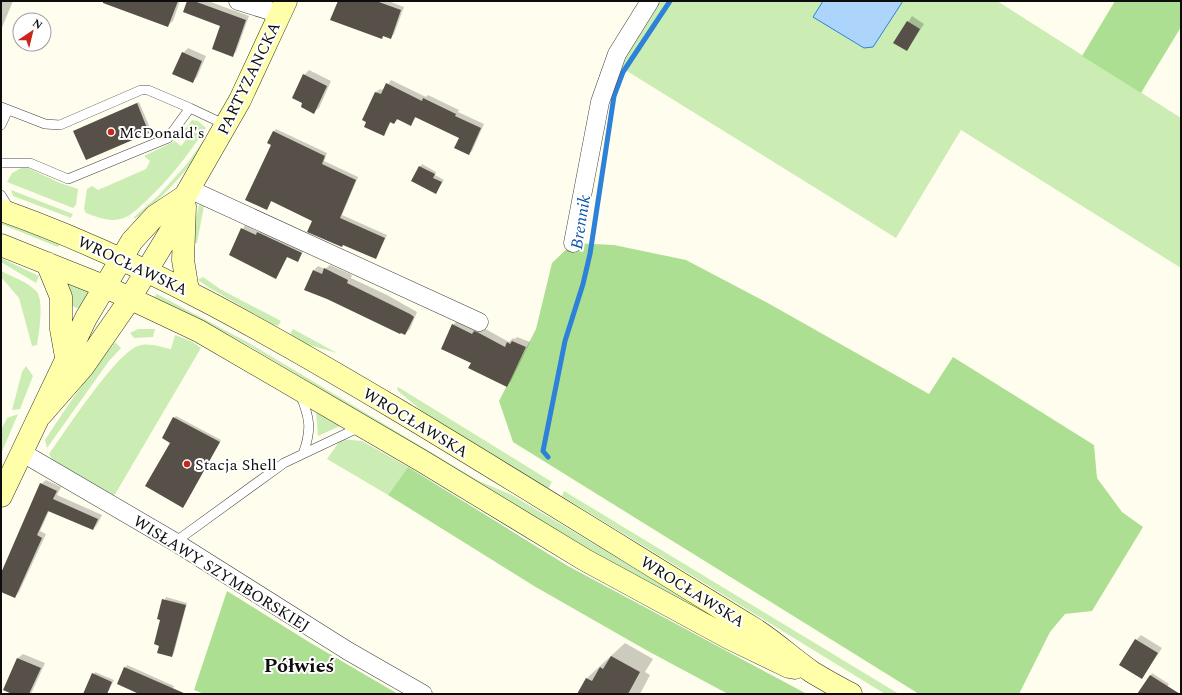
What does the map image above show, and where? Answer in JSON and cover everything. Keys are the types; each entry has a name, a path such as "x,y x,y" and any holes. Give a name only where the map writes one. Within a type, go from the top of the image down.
{"main road":[{"name":"PARTYZANCKA","path":"41,415 83,367 130,298 172,229 187,193 226,125 259,62 283,8"},
{"name":"PARTYZANCKA","path":"41,415 66,358 86,318 106,287 134,238 155,216 187,193"},
{"path":"187,193 183,260 188,291"},
{"name":"WROCŁAWSKA","path":"6,211 123,258 284,343 428,429 764,636 812,671 851,694"},
{"name":"WROCŁAWSKA","path":"1,245 106,287 198,331 298,388 585,560 729,638 782,664 789,667 812,671"},
{"path":"47,263 62,297 61,328 66,358"},
{"path":"1,496 21,452 41,415"}],"street":[{"path":"238,1 283,8"},
{"path":"573,243 600,102 618,54 650,1"},
{"path":"187,193 479,322"},
{"name":"WISŁAWY SZYMBORSKIEJ","path":"21,452 175,542 348,651 423,694"}],"lane":[{"path":"1,125 4,108 45,124 60,125 144,90 190,108 226,125"},
{"path":"1,163 30,163 68,178 168,138 190,108"},
{"path":"1,195 6,211"},
{"path":"298,388 309,418 310,428 303,454"},
{"path":"175,542 284,463 361,426"}],"green space":[{"path":"650,1 997,1 1181,118 1181,268 961,130 896,238 614,63"},
{"path":"1115,1 1181,1 1181,27 1141,93 1082,56"},
{"path":"192,120 198,121 206,128 170,176 154,194 135,211 130,215 117,220 101,218 86,213 84,209 87,189 92,186 98,190 146,169 150,161 144,156 175,141 181,146 188,137 182,133"},
{"path":"207,136 197,156 187,169 165,193 135,219 134,217 158,196 186,165"},
{"path":"21,168 28,168 60,183 78,189 76,205 73,208 7,182 12,173"},
{"path":"11,190 73,214 71,218 13,196"},
{"path":"199,205 204,206 197,243 190,244"},
{"path":"1,222 60,244 58,247 1,224"},
{"path":"573,243 614,245 686,260 766,302 929,394 953,357 1094,445 1097,478 1122,512 1143,527 1092,611 1065,614 1050,632 1019,694 919,694 513,442 499,401 536,329 552,263"},
{"path":"1,258 39,276 36,283 1,262"},
{"path":"1,271 25,283 37,292 41,310 37,345 32,346 19,298 1,277"},
{"path":"203,277 220,289 281,321 278,326 272,324 198,280"},
{"path":"66,283 89,292 81,310 70,305"},
{"path":"157,294 249,343 479,481 512,495 716,617 715,619 635,576 518,509 249,346 154,297"},
{"path":"138,329 155,329 153,337 134,338 130,333"},
{"path":"293,329 337,353 306,344 290,334"},
{"path":"175,335 191,341 201,348 114,496 53,461 49,454 91,394 117,363 138,346 146,344 171,349"},
{"path":"115,342 121,348 109,361 47,448 45,440 79,390"},
{"path":"26,366 33,376 20,409 12,410 22,372"},
{"path":"398,387 552,482 548,489 429,417 397,390"},
{"path":"316,412 340,426 318,436"},
{"path":"18,414 1,454 1,430 7,418"},
{"path":"341,439 362,441 408,467 388,495 327,459"},
{"path":"408,467 568,566 807,694 728,694 646,650 534,586 388,495"},
{"path":"564,491 899,694 885,694 562,496"},
{"path":"227,591 309,642 398,694 204,694 194,690"}],"water":[{"path":"823,1 903,1 873,47 864,48 813,17"}],"building":[{"path":"103,1 178,1 168,27 103,3"},
{"path":"187,1 194,1 246,20 233,57 212,49 220,26 183,12"},
{"path":"338,1 376,1 401,10 391,39 383,36 382,39 330,20"},
{"path":"907,21 920,29 907,51 893,43"},
{"path":"182,52 202,61 193,83 172,74"},
{"path":"303,74 327,86 314,114 301,107 302,103 292,98"},
{"path":"386,83 422,101 423,98 456,114 455,116 481,128 469,155 454,148 459,138 415,117 411,126 397,119 394,124 390,122 384,136 364,127 366,122 362,120 375,92 381,94"},
{"name":"McDonald's","path":"137,103 149,133 86,160 73,131"},
{"path":"273,131 325,156 322,164 356,180 340,218 385,238 376,259 343,245 342,247 307,232 312,221 271,201 267,210 245,200 271,145 267,143"},
{"path":"419,166 435,174 433,178 442,182 436,194 411,181"},
{"path":"241,228 256,235 257,232 302,253 298,262 287,257 276,279 229,255"},
{"path":"324,268 348,280 347,283 414,317 405,335 304,290 313,270 322,274"},
{"path":"452,324 472,334 474,331 477,332 505,347 507,342 510,344 512,341 526,347 507,387 468,368 471,363 441,349"},
{"name":"Stacja Shell","path":"173,417 220,442 183,508 145,486 170,443 162,438"},
{"path":"40,483 57,491 53,499 98,519 93,530 48,511 37,535 42,538 15,598 1,592 1,573"},
{"path":"162,599 186,605 172,657 157,653 159,646 154,644 160,620 157,619"},
{"path":"1135,639 1158,653 1142,679 1119,665"},
{"path":"611,656 640,672 628,694 577,694 586,678 592,681 600,667 603,669"},
{"path":"17,658 41,668 29,694 12,694 3,690"},
{"path":"124,667 186,694 139,694 117,684"},
{"path":"92,673 112,682 107,694 83,694"},
{"path":"1150,675 1180,694 1137,694"}],"waterway":[{"name":"Brennik","path":"548,457 543,451 565,341 583,284 590,254 614,96 623,72 670,1"}],"place":[{"name":"McDonald's","path":"111,132"},
{"name":"Stacja Shell","path":"187,464"}],"district":[{"name":"Półwieś","path":"299,665"}]}
